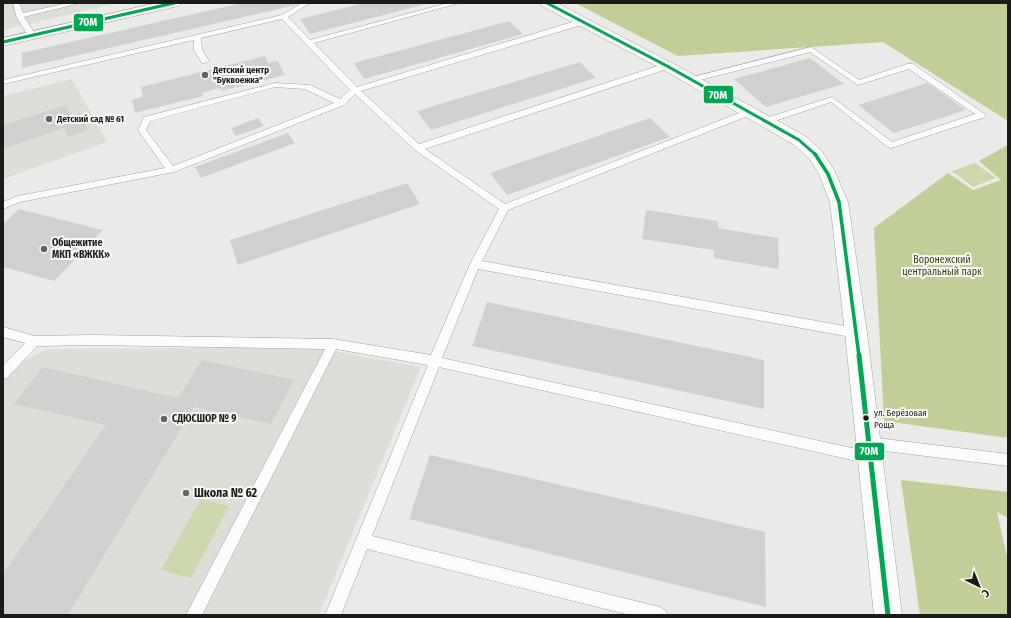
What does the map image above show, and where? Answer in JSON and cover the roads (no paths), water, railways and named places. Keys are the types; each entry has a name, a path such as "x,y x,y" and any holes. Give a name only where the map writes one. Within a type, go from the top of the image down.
{"street":[{"path":"7,39 32,35 174,3"},
{"path":"547,3 667,66 799,140 815,154 828,174 839,202 856,333 888,615"}],"lane":[{"path":"16,3 20,16 32,35"},
{"path":"20,16 77,3"},
{"path":"3,82 284,17 307,3"},
{"path":"310,42 456,3"},
{"path":"284,17 310,42 355,90 418,148 504,208"},
{"path":"3,206 18,199 171,170 341,103 355,90 582,22"},
{"path":"197,37 198,50 205,61"},
{"path":"692,80 811,49 858,83 910,66 982,115 891,145 832,99 766,121"},
{"path":"418,148 667,66"},
{"path":"171,170 142,130 147,119 275,85 307,87 341,103"},
{"path":"333,615 434,360 475,264 504,208 750,112"},
{"path":"475,264 856,333"},
{"path":"3,332 34,341 93,340 333,344 434,360 869,450 1008,460"},
{"path":"3,374 34,341"},
{"path":"194,615 333,344"},
{"path":"362,541 660,615"}],"place":[{"name":"Детский центр \"Буквоежка\"","path":"205,75"},
{"name":"Детский сад № 61","path":"49,119"},
{"name":"Общежитие МКП «ВЖКК»","path":"44,249"},
{"name":"ул. Берёзовая Роща","path":"866,418"},
{"name":"СДЮСШОР № 9","path":"164,419"},
{"name":"Школа № 62","path":"186,493"}],"park label":[{"name":"Воронежский центральный парк","path":"942,266"}]}
